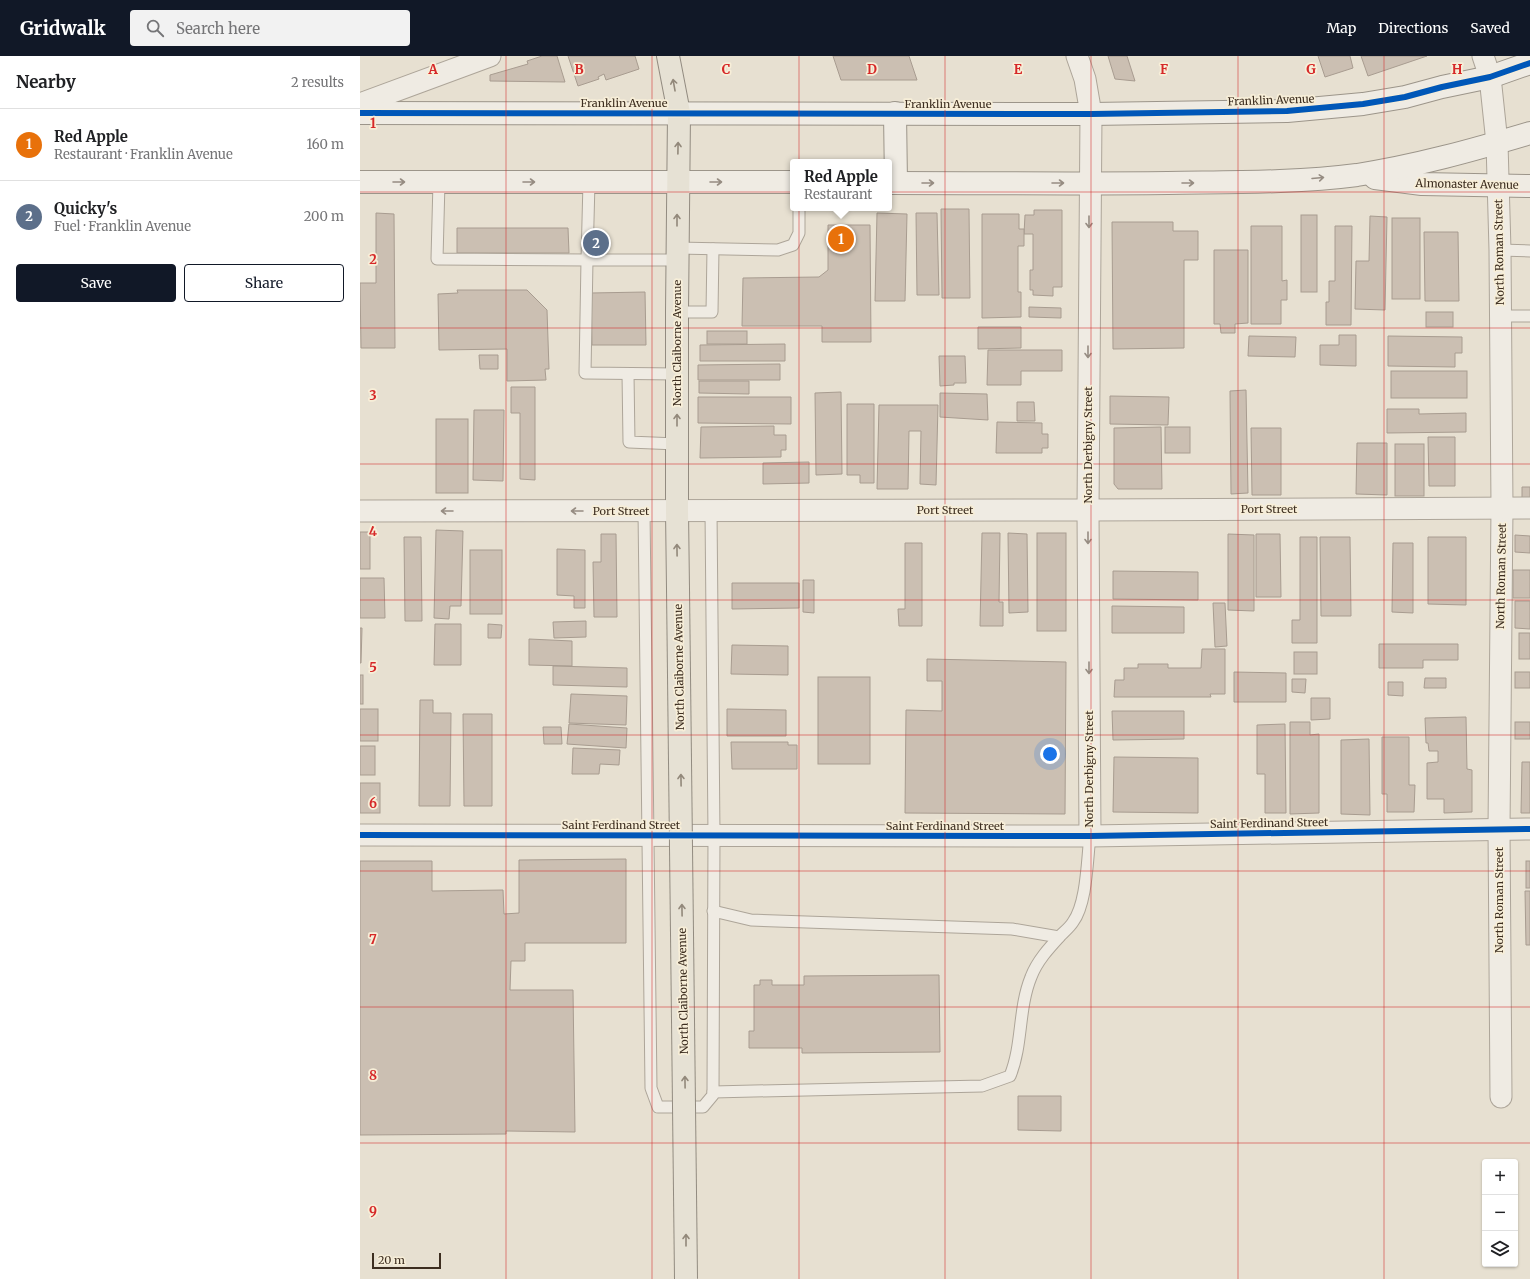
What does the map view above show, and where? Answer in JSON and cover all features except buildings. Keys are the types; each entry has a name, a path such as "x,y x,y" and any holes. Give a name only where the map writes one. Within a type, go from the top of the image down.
{"main road":[{"name":"North Claiborne Avenue","path":"668,56 679,113 677,182 676,510 686,1279"}],"street":[{"path":"360,104 490,56"},
{"name":"North Derbigny Street","path":"1077,56 1085,80 1091,114 1088,510 1090,836"},
{"name":"North Roman Street","path":"1483,56 1490,77 1497,143 1500,250 1502,507 1499,829 1501,1097"},
{"name":"Franklin Avenue","path":"360,113 1091,114 1287,111 1347,106 1405,97 1442,87 1490,77 1530,63"},
{"path":"895,114 892,183 1090,184 1299,180 1356,175 1430,161 1530,133"},
{"name":"Almonaster Avenue","path":"1356,175 1422,184 1530,186"},
{"path":"360,182 790,182"},
{"name":"Port Street","path":"360,511 1530,508"},
{"name":"Saint Ferdinand Street","path":"360,835 1090,836 1530,829"}],"lane":[{"path":"439,182 437,259 587,260 677,254 714,249 778,250 793,245 799,233 799,211"},
{"path":"589,182 585,373 677,374"},
{"path":"677,312 712,312 714,249"},
{"path":"1500,250 1530,250"},
{"path":"1500,316 1530,316"},
{"path":"628,374 629,442 677,444"},
{"path":"644,511 651,1088 658,1107 703,1107 713,1095 714,835 711,511"},
{"path":"713,1092 982,1086 1010,1076 1016,1063 1022,1010 1031,977 1040,960 1073,922 1082,905 1090,836"},
{"path":"713,911 751,920 1012,929 1059,938"}],"cycle path":[{"path":"360,113 1091,114 1287,111 1363,104 1405,97 1442,87 1490,77 1530,63"},
{"path":"360,835 1090,836 1530,829"}],"place":[{"name":"Red Apple","path":"841,239"},
{"name":"Quicky's","path":"596,243"}]}
